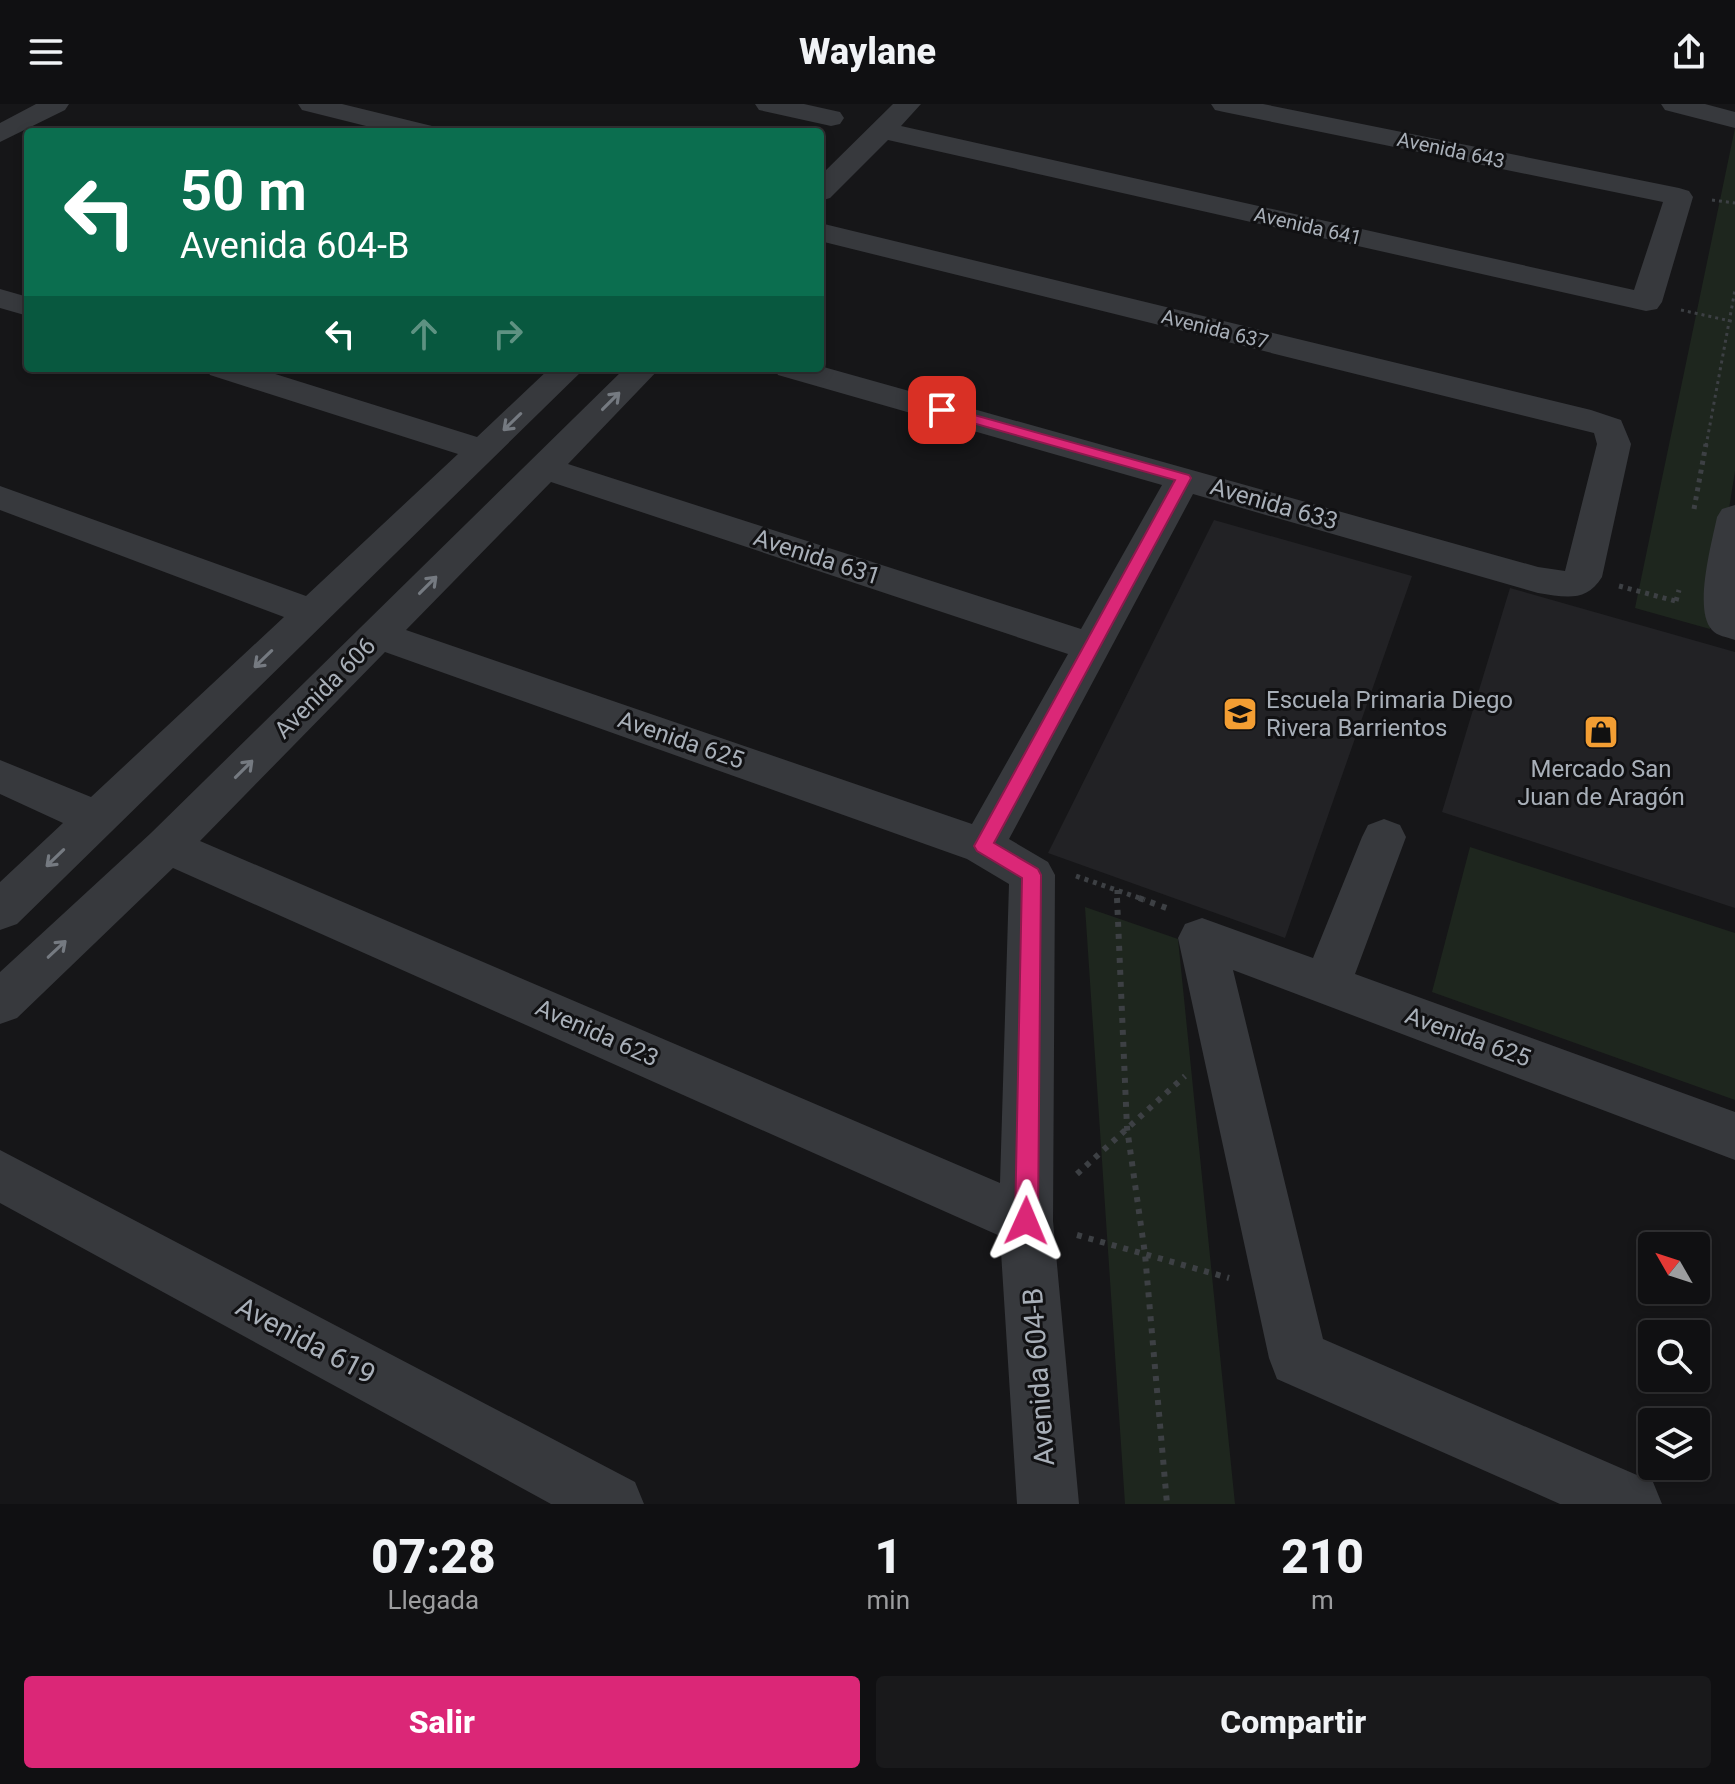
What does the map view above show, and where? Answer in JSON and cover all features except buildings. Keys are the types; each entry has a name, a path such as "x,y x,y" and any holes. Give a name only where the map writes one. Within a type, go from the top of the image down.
{"street":[{"path":"0,134 56,104"},
{"path":"311,104 406,128"},
{"path":"768,104 831,118"},
{"path":"824,188 908,104"},
{"name":"Avenida 643","path":"1224,104 1679,197 1646,302"},
{"path":"1674,104 1735,120"},
{"name":"Avenida 641","path":"881,130 1646,302"},
{"path":"0,143 24,149"},
{"name":"Avenida 637","path":"824,233 1609,427 1614,444 1579,581"},
{"path":"0,298 24,306"},
{"path":"235,372 483,450"},
{"path":"0,911 565,372"},
{"name":"Avenida 606","path":"0,1003 167,846 640,372"},
{"name":"Avenida 633","path":"804,372 1538,580 1579,581"},
{"name":"Avenida 631","path":"544,468 1091,647"},
{"path":"1032,875 983,846 1184,478"},
{"path":"0,497 312,613"},
{"path":"415,515 477,535"},
{"path":"1729,621 1722,598 1735,517"},
{"name":"Avenida 625","path":"378,635 983,846"},
{"path":"0,776 97,819"},
{"path":"1327,984 1384,837"},
{"name":"Avenida 623","path":"167,846 1026,1221"},
{"name":"Avenida 604-B","path":"1032,875 1026,1221 1048,1504"},
{"path":"1202,938 1298,1358 1631,1504"},
{"name":"Avenida 625","path":"1202,938 1735,1136"},
{"name":"Avenida 619","path":"0,1175 613,1504"}],"path":[{"path":"1692,517 1733,321 1735,290"},
{"path":"1646,302 1733,321"},
{"path":"1579,581 1676,601 1729,621"},
{"path":"1676,601 1679,587"},
{"path":"1032,875 1061,870 1175,911 1202,938"},
{"path":"1117,890 1127,1128 1145,1254 1167,1504"},
{"path":"1026,1221 1225,1039"},
{"path":"1026,1221 1283,1293"}],"shaded area":[{"path":"1735,128 1735,471 1710,629 1635,608"},
{"name":"Escuela Primaria Diego Rivera Barrientos","path":"1214,520 1412,576 1285,938 1048,853"},
{"name":"Mercado San Juan de Aragón","path":"1510,588 1735,652 1735,908 1442,812"},
{"path":"1470,847 1735,933 1735,1100 1432,992"},
{"path":"1085,907 1178,939 1235,1504 1125,1504"}],"place":[{"name":"Escuela Primaria Diego Rivera Barrientos","path":"1240,714"},
{"name":"Mercado San Juan de Aragón","path":"1601,732"}],"route":[{"path":"942,410 1184,478 983,846 1032,875 1026,1221"}]}
